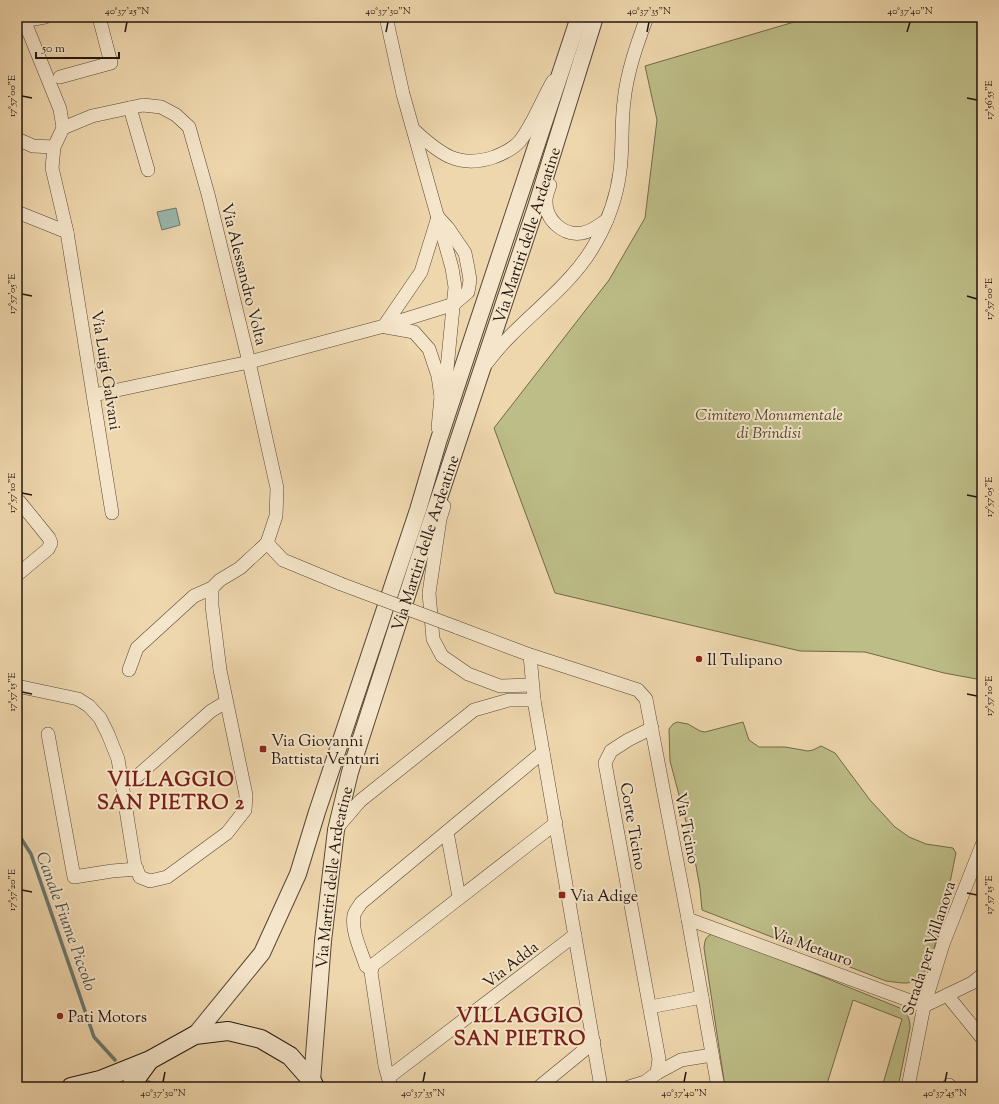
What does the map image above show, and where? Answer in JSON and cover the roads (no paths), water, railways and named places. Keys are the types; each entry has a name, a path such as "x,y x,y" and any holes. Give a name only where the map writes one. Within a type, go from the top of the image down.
{"main road":[{"path":"71,1087 100,1080 150,1060 195,1035 228,1031 261,1039 290,1056 313,1084"},
{"path":"130,1087 150,1060"}],"street":[{"path":"45,17 20,22 60,108 63,128"},
{"path":"60,77 111,63 99,17"},
{"path":"386,17 403,94 452,268 455,287 446,379 441,397 438,442"},
{"name":"Via Martiri delle Ardeatine","path":"195,1035 262,953 298,874 418,510 438,442 579,17"},
{"name":"Via Martiri delle Ardeatine","path":"313,1084 323,941 336,830 353,765 554,149 595,17"},
{"path":"481,373 498,349 570,278 596,242 606,220 620,171 624,102 629,72 647,17"},
{"path":"414,130 432,147 451,158 468,161 483,161 500,155 519,142 533,122 546,92 563,65"},
{"name":"Via Alessandro Volta","path":"63,128 92,116 143,105 161,107 176,116 189,127 208,194 249,362 277,488 276,516 267,543"},
{"path":"130,108 148,170"},
{"name":"Via Luigi Galvani","path":"63,128 54,147 52,168 67,232 112,513"},
{"path":"17,139 33,146 54,147"},
{"path":"554,149 555,163 546,199 547,211 554,224 566,232 582,233 593,229 606,220"},
{"path":"17,212 67,232"},
{"path":"384,326 421,272 438,217"},
{"path":"94,395 249,362 384,326 454,304"},
{"path":"384,326 414,332 430,349 438,376 441,397"},
{"path":"457,443 453,470 440,519 429,593 433,639 442,656 468,674 500,686 532,685"},
{"path":"17,501 19,501 49,538 51,544 48,549 17,575"},
{"path":"129,670 137,648 194,596 212,588 220,580 240,568 267,543"},
{"name":"Via Ticino","path":"267,543 283,560 341,584 530,655 638,690 646,699 718,1087"},
{"path":"48,734 74,877 112,871 141,874 150,881 167,877 227,833 245,810 246,795 220,670 213,614 212,588"},
{"path":"530,655 534,700 601,1087"},
{"path":"17,686 78,699 89,706 100,718 118,760 141,874"},
{"path":"336,830 360,801 474,710 509,700 534,700"},
{"path":"134,779 211,711 226,702"},
{"name":"Corte Ticino","path":"652,728 628,740 611,751 605,763 659,1059 657,1073"},
{"name":"Via Adda","path":"543,752 361,903 354,913 356,937 366,966 372,969 371,972 385,1066 390,1082 575,935"},
{"path":"372,969 373,965 556,823"},
{"path":"447,832 459,897"},
{"name":"Strada per Villanova","path":"908,1087 924,1006 944,944 982,845"},
{"name":"Via Metauro","path":"688,919 924,1006"},
{"path":"924,1006 972,983 982,975"},
{"path":"947,995 982,1039"},
{"path":"650,1007 702,997"},
{"path":"539,1087 594,1042"},
{"path":"629,1087 645,1082 657,1073 681,1060 712,1055"}],"water":[{"path":"176,208 180,225 162,230 157,212"}],"waterway":[{"name":"Canale Fiume Piccolo","path":"17,832 31,854 94,1037 115,1060"},
{"name":"Canale Fiume Piccolo","path":"148,1082 164,1087"}],"place":[{"name":"Il Tulipano","path":"699,659"},
{"name":"Via Giovanni Battista Venturi","path":"263,749"},
{"name":"Via Adige","path":"562,895"},
{"name":"Pati Motors","path":"60,1016"}],"district":[{"name":"VILLAGGIO SAN PIETRO 2","path":"171,790"},
{"name":"VILLAGGIO SAN PIETRO","path":"520,1026"}],"park label":[{"name":"Cimitero Monumentale di Brindisi","path":"769,423"}]}
